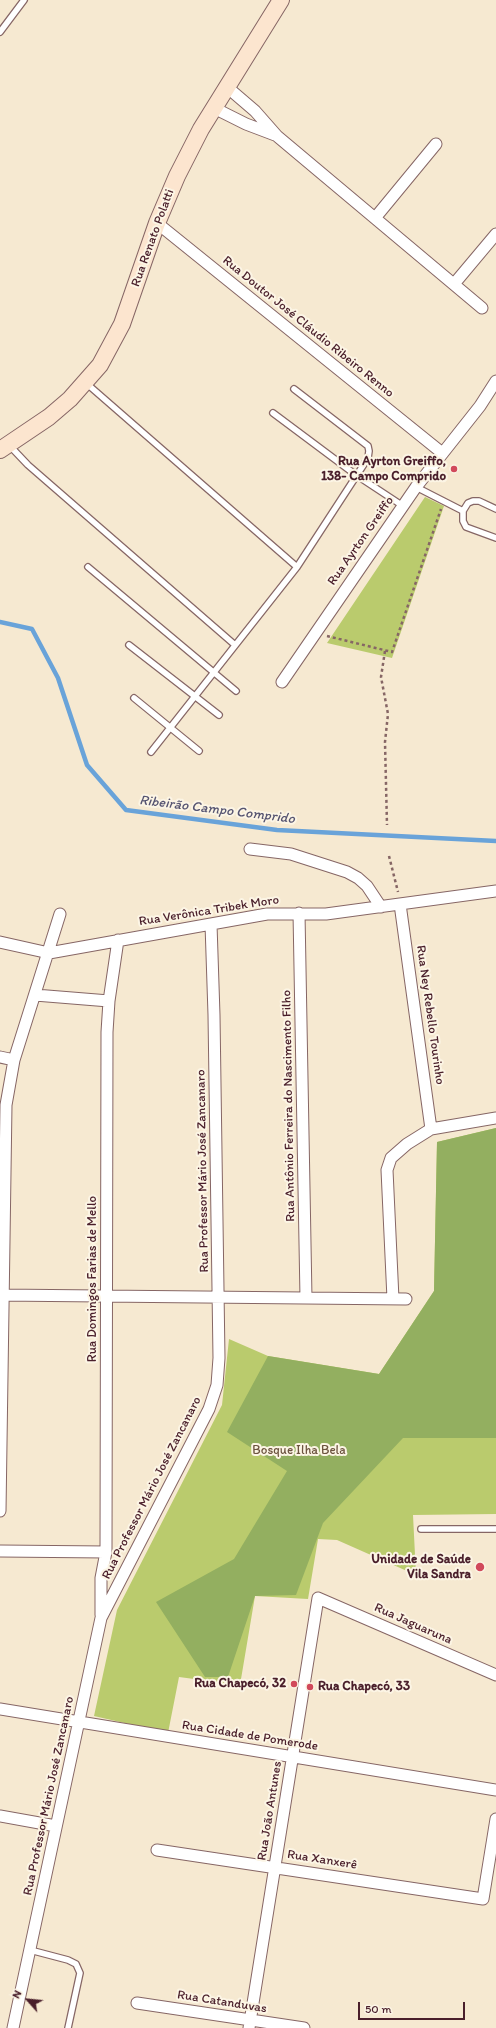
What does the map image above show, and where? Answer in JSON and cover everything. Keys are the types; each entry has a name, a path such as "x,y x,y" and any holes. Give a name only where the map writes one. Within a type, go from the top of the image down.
{"main road":[{"name":"Rua Renato Polatti","path":"4,447 49,417 86,383 100,365 122,324 157,222 177,176 214,108 281,0"}],"street":[{"path":"227,87 255,111 277,136 482,308"},
{"path":"214,108 246,124 277,136"},
{"path":"375,218 436,144"},
{"name":"Rua Doutor José Cláudio Ribeiro Renno","path":"157,222 441,452"},
{"path":"454,284 496,234"},
{"name":"Rua Ayrton Greiffo","path":"282,682 416,487 441,452 467,422 496,381"},
{"path":"250,849 291,854 347,872 358,878 367,886 380,907"},
{"name":"Rua Verônica Tribek Moro","path":"0,942 49,953 267,914 326,914 496,891"},
{"name":"Rua Ney Rebello Tourinho","path":"400,904 431,1129"},
{"name":"Rua Antônio Ferreira do Nascimento Filho","path":"299,913 306,1298"},
{"path":"0,1511 1,1295 5,1127 9,1082 14,1060 49,953 60,914"},
{"name":"Rua Professor Mário José Zancanaro","path":"13,2028 101,1618 214,1397 219,1372 214,1015 211,924"},
{"name":"Rua Domingos Farias de Mello","path":"101,1618 101,1578 106,1552 107,1032 109,1001 118,940"},
{"path":"35,995 109,1001"},
{"path":"0,1057 14,1060"},
{"path":"393,1299 388,1164 391,1158 402,1148 431,1129 496,1118"},
{"path":"1,1295 406,1299"},
{"path":"0,1552 106,1552"},
{"name":"Rua Jaguaruna","path":"318,1598 496,1675"},
{"name":"Rua João Antunes","path":"250,2024 318,1598"},
{"name":"Rua Cidade de Pomerode","path":"0,1709 496,1790"},
{"path":"0,1816 56,1826"},
{"name":"Rua Xanxerê","path":"157,1850 483,1899 496,1819"},
{"name":"Rua Catanduvas","path":"137,2003 250,2024 304,2028"}],"lane":[{"path":"0,32 24,0"},
{"path":"86,383 297,567"},
{"path":"151,752 297,567 368,458 370,451 368,446 294,388"},
{"path":"273,413 356,475 403,506"},
{"path":"4,447 28,465 235,645"},
{"path":"416,487 463,510"},
{"path":"496,509 479,501 473,501 468,503 463,510 463,521 466,527 496,538"},
{"path":"88,567 236,691"},
{"path":"129,645 219,715"},
{"path":"134,698 199,751"},
{"path":"421,1529 496,1529"},
{"path":"30,1950 68,1960 76,1964 80,1973 68,2028"}],"path":[{"path":"315,633 392,652 443,501"},
{"path":"385,651 381,677 388,714 385,742 387,826"},
{"path":"389,856 400,904"}],"green space":[{"path":"425,497 444,506 392,658 327,643"},
{"name":"Bosque Ilha Bela","path":"496,1128 496,1514 413,1515 416,1575 337,1540 318,1539 308,1599 255,1596 240,1685 179,1677 168,1733 94,1716 117,1610 222,1405 229,1339 268,1356 379,1374 434,1291 437,1142"},
{"path":"496,1128 496,1438 403,1438 323,1523 296,1595 255,1596 228,1677 205,1677 156,1602 234,1559 287,1471 227,1432 268,1356 379,1374 434,1291 437,1142"}],"waterway":[{"name":"Ribeirão Campo Comprido","path":"0,622 32,629 58,678 87,765 126,810 277,830 496,841"}],"place":[{"name":"Rua Ayrton Greiffo, 138- Campo Comprido","path":"454,469"},
{"name":"Unidade de Saúde Vila Sandra","path":"480,1567"},
{"name":"Rua Chapecó, 32","path":"294,1684"},
{"name":"Rua Chapecó, 33","path":"310,1687"}]}
